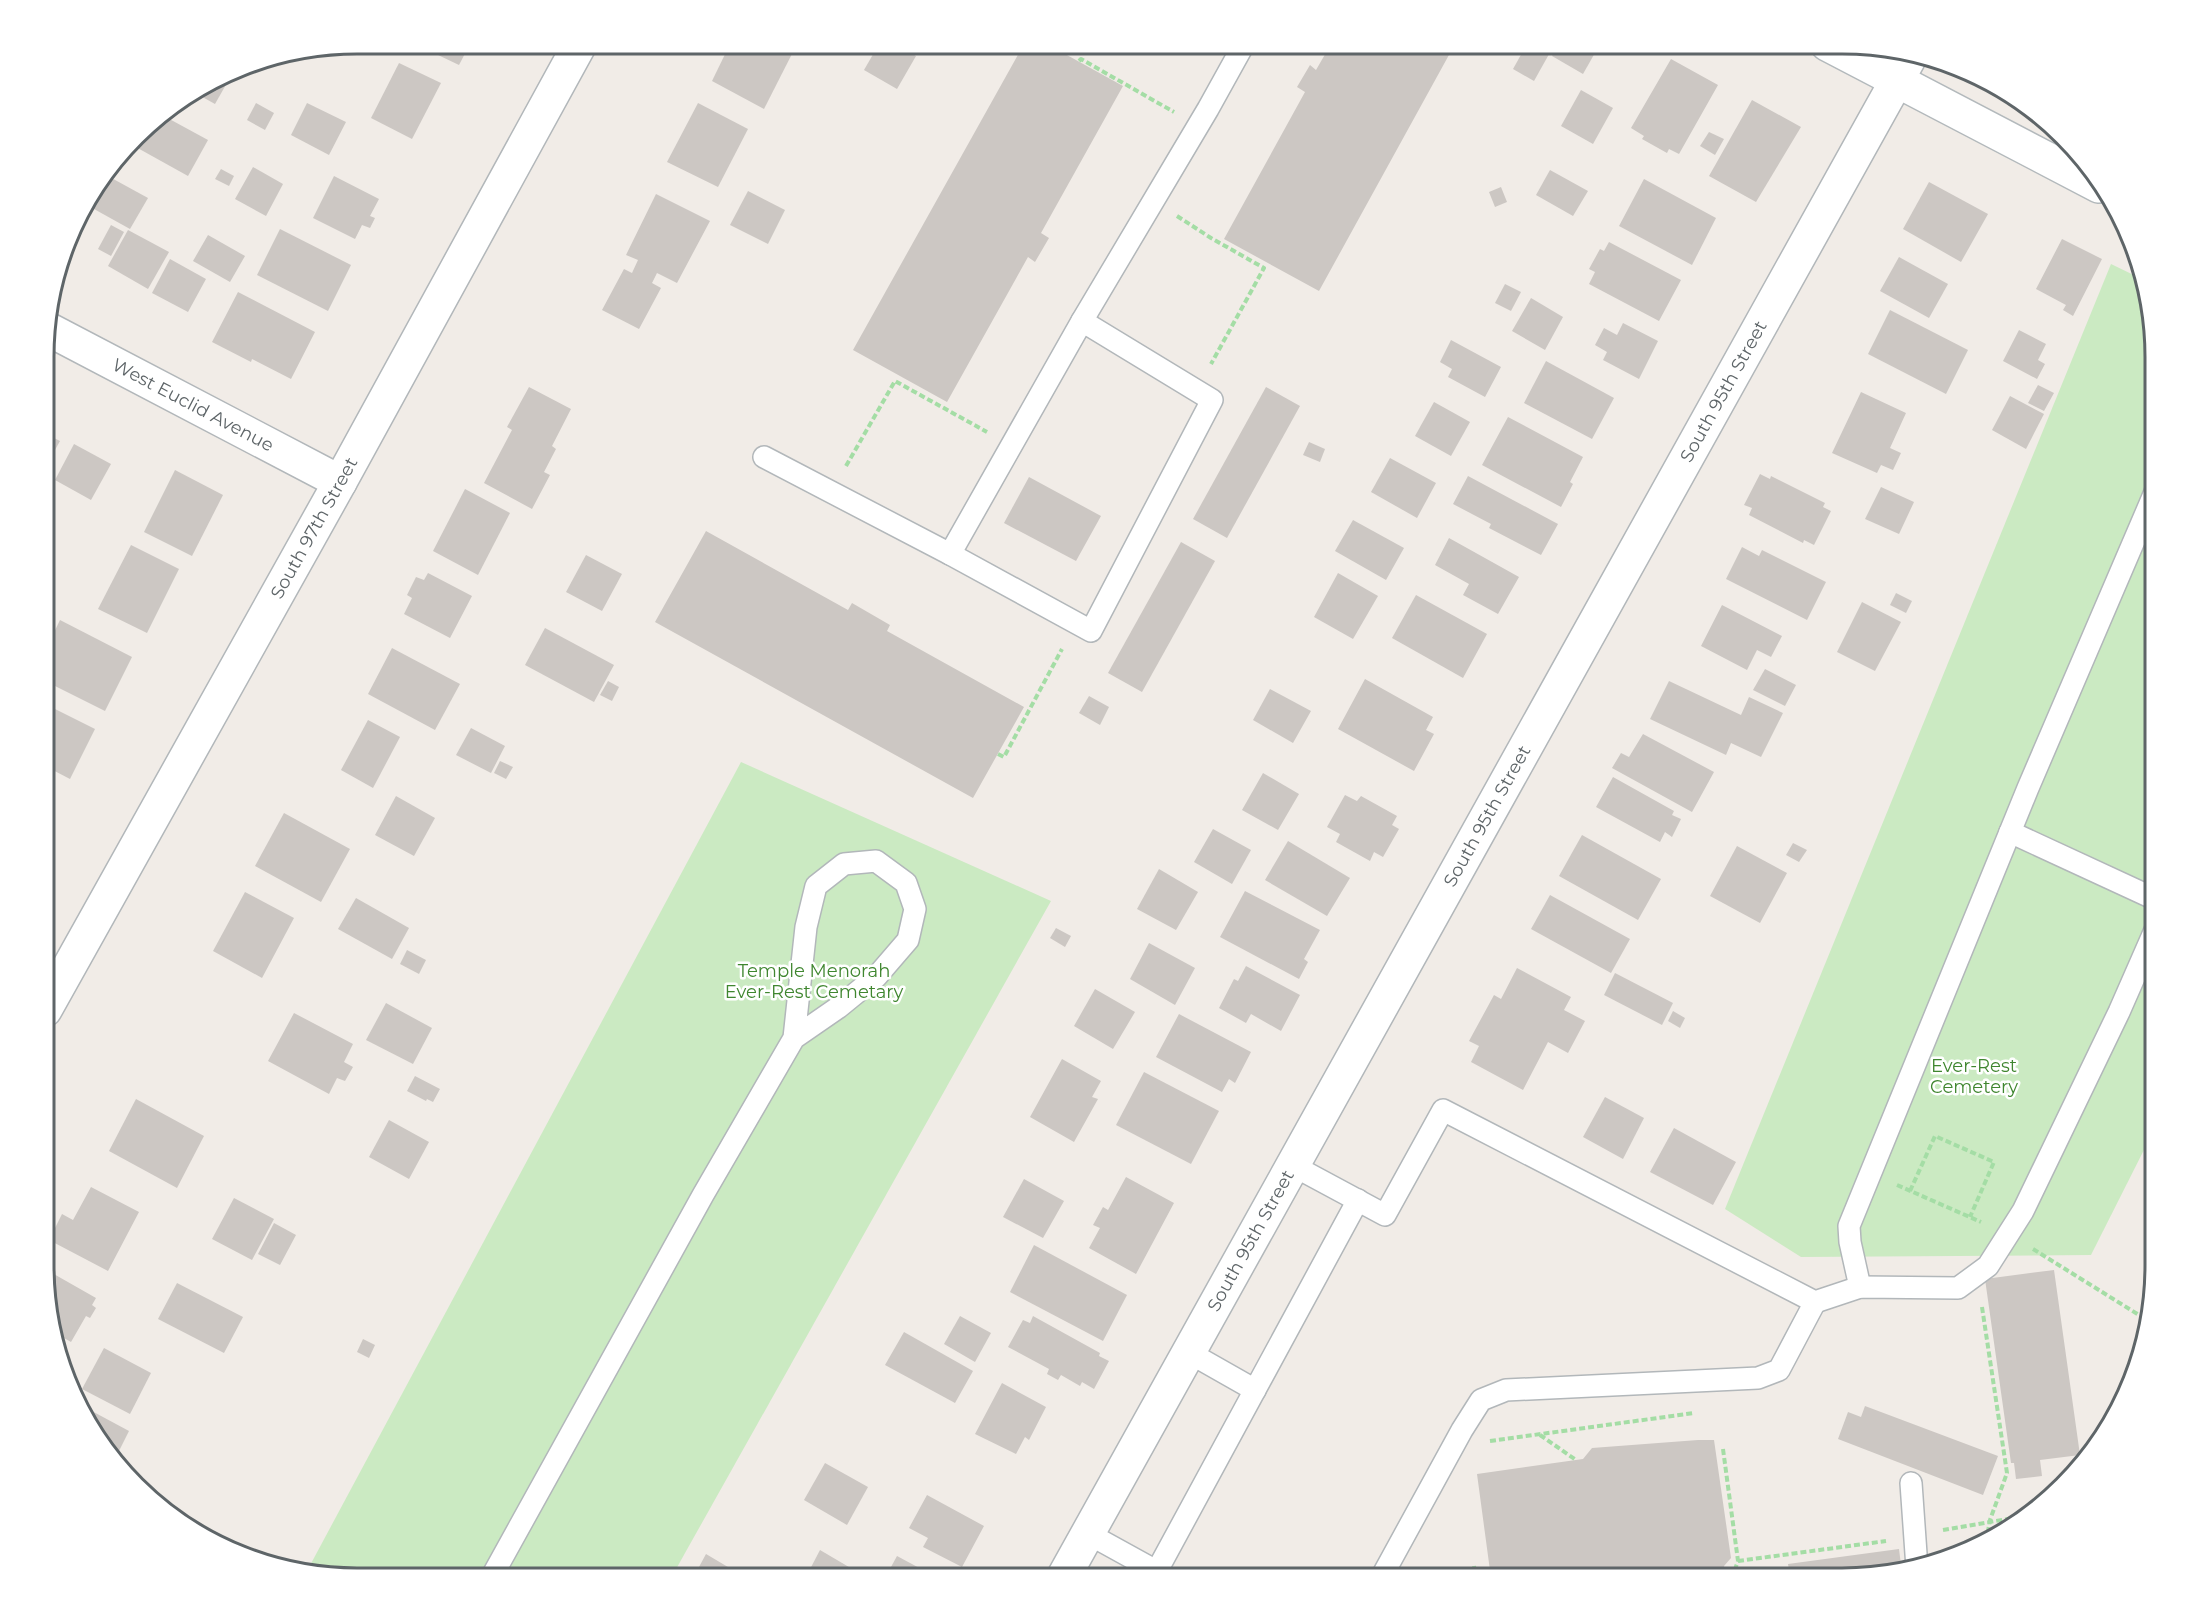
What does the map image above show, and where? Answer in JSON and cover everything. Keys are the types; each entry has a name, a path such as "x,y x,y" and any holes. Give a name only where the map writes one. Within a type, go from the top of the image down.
{"street":[{"name":"South 97th Street","path":"54,994 340,483 575,54"},
{"path":"1862,55 1904,68 2087,179"},
{"name":"South 95th Street","path":"1068,1568 1904,68"},
{"name":"West Euclid Avenue","path":"55,333 340,483"}],"lane":[{"path":"950,554 1082,321 1238,54"},
{"path":"764,457 1091,631 1212,400 1082,321"},
{"path":"1860,1287 1850,1242 1849,1226 2010,832 2145,515"},
{"path":"2010,832 2093,868 2145,894"},
{"path":"497,1568 697,1205 794,1038 806,927 816,886 844,864 876,861 906,883 915,909 908,940 877,976 839,1007 794,1038"},
{"path":"1386,1568 1462,1430 1481,1400 1506,1390 1758,1378 1779,1370 1815,1302 1860,1287 1958,1288 1988,1266 2023,1212 2145,953"},
{"path":"1292,1165 1385,1215 1443,1110 1815,1302"},
{"path":"1158,1568 1358,1200"},
{"path":"1188,1352 1255,1390"},
{"path":"1911,1483 1916,1559"},
{"path":"1087,1533 1143,1568"}],"path":[{"path":"1079,61 1081,59 1198,125"},
{"path":"1154,201 1211,238 1264,268 1228,334"},
{"path":"832,492 895,381 1011,446"},
{"path":"998,754 1004,757 1077,622"},
{"path":"1910,1191 1935,1136 1994,1162 1970,1217"},
{"path":"1973,1278 1982,1302 2007,1473 1988,1530"},
{"path":"1485,1442 1702,1412"},
{"path":"1539,1434 1576,1460"},
{"path":"1723,1449 1738,1561 1735,1568"},
{"path":"1990,1520 2008,1518"},
{"path":"1738,1561 1889,1541"}],"green space":[{"name":"Ever-Rest Cemetery","path":"2111,264 2134,275 2142,317 2145,357 2145,1148 2091,1255 1801,1257 1725,1209"},
{"name":"Temple Menorah Ever-Rest Cemetary","path":"741,762 1051,901 677,1568 357,1568 311,1564"}],"building":[{"path":"436,54 465,54 459,65"},
{"path":"725,54 792,54 764,109 712,81"},
{"path":"873,54 912,54 916,56 897,89 864,70"},
{"path":"1018,54 1065,54 1123,86 1041,233 1049,238 1035,262 1028,257 947,402 853,350"},
{"path":"1325,54 1449,54 1319,291 1224,239 1305,92 1297,87 1310,65 1316,70"},
{"path":"1521,54 1549,54 1534,81 1513,69"},
{"path":"1553,54 1594,54 1583,74 1552,56"},
{"path":"1671,59 1718,85 1679,154 1669,149 1667,153 1642,139 1644,136 1631,128"},
{"path":"399,63 441,83 412,139 371,118"},
{"path":"227,83 215,104 202,97"},
{"path":"1581,90 1613,108 1593,144 1561,126"},
{"path":"1752,100 1801,127 1756,202 1709,176"},
{"path":"256,103 274,113 265,130 247,120"},
{"path":"307,103 346,122 329,155 291,135"},
{"path":"698,103 748,129 718,187 667,162"},
{"path":"169,119 208,140 188,176 138,148"},
{"path":"1709,132 1724,139 1715,155 1700,146"},
{"path":"253,167 283,184 266,216 235,199"},
{"path":"221,169 234,176 229,186 215,179"},
{"path":"1550,170 1588,191 1573,216 1536,195"},
{"path":"334,176 379,199 370,216 375,218 370,228 362,225 355,239 313,218"},
{"path":"112,179 148,198 130,229 93,208"},
{"path":"1644,179 1716,218 1692,265 1619,226"},
{"path":"1929,182 1988,214 1961,262 1903,229"},
{"path":"1501,187 1507,202 1495,207 1489,192"},
{"path":"748,191 785,210 768,244 730,225"},
{"path":"656,194 710,221 677,283 657,273 652,283 661,288 639,329 602,310 624,269 632,273 638,260 626,255"},
{"path":"111,225 124,232 111,256 98,249"},
{"path":"280,229 351,265 328,311 257,275"},
{"path":"128,230 169,252 148,289 108,266"},
{"path":"208,235 245,256 230,282 193,261"},
{"path":"2062,239 2102,259 2073,316 2063,310 2066,305 2036,289"},
{"path":"1609,242 1681,280 1659,321 1589,284 1595,272 1589,269 1600,249 1604,251"},
{"path":"1899,257 1948,284 1929,318 1880,291"},
{"path":"170,259 206,279 188,312 152,293"},
{"path":"1505,284 1521,292 1511,311 1495,303"},
{"path":"238,292 315,332 291,379 212,342"},
{"path":"1531,298 1563,317 1545,350 1512,331"},
{"path":"1890,310 1968,350 1946,394 1868,354"},
{"path":"1623,323 1658,341 1639,379 1603,360 1607,352 1595,345 1604,328 1617,335"},
{"path":"2019,330 2046,344 2038,360 2045,364 2037,379 2003,361"},
{"path":"1451,340 1501,367 1485,397 1448,377 1452,369 1440,362"},
{"path":"1546,361 1614,398 1592,439 1524,403"},
{"path":"2038,385 2054,393 2044,411 2028,403"},
{"path":"529,387 571,409 552,446 556,449 544,472 550,475 532,509 484,483 512,430 507,427"},
{"path":"1266,387 1300,406 1227,538 1193,519"},
{"path":"1861,392 1906,413 1890,448 1901,453 1893,470 1881,465 1877,473 1832,453"},
{"path":"2010,396 2044,414 2026,449 1992,430"},
{"path":"1434,402 1470,422 1451,456 1415,436"},
{"path":"1508,417 1583,457 1570,482 1573,484 1561,507 1482,465"},
{"path":"54,438 60,441 54,452"},
{"path":"1309,442 1325,449 1320,462 1303,455"},
{"path":"74,444 111,464 91,500 55,480"},
{"path":"1390,458 1436,483 1417,518 1371,492"},
{"path":"175,470 223,495 192,556 144,532"},
{"path":"1760,474 1770,479 1771,476 1825,503 1823,507 1831,511 1814,545 1804,540 1803,543 1749,515 1752,508 1744,505"},
{"path":"1468,476 1558,524 1541,555 1489,528 1491,524 1453,504"},
{"path":"1029,477 1101,516 1076,561 1004,523"},
{"path":"1881,487 1914,502 1899,534 1865,519"},
{"path":"465,489 510,513 478,575 433,551"},
{"path":"1353,520 1404,548 1386,580 1335,551"},
{"path":"706,531 848,610 852,603 890,625 887,631 1024,707 973,798 655,622"},
{"path":"1449,538 1519,577 1498,614 1463,595 1469,584 1435,565"},
{"path":"1181,542 1215,561 1142,692 1108,673"},
{"path":"131,545 179,569 147,633 98,609"},
{"path":"1742,547 1759,556 1762,550 1826,582 1807,620 1726,579"},
{"path":"586,555 622,574 602,611 566,592"},
{"path":"428,573 472,596 450,638 404,614 412,598 407,595 416,577 424,580"},
{"path":"1338,573 1378,596 1353,639 1314,617"},
{"path":"1896,593 1912,601 1906,613 1890,605"},
{"path":"1416,595 1487,634 1463,678 1392,638"},
{"path":"1862,602 1901,622 1875,671 1837,652"},
{"path":"1722,605 1782,636 1771,657 1757,650 1747,670 1701,646"},
{"path":"60,620 132,657 105,711 54,686 54,632"},
{"path":"545,628 614,665 594,702 525,665"},
{"path":"392,648 460,684 435,730 368,694"},
{"path":"1765,669 1796,685 1785,706 1753,690"},
{"path":"1365,679 1433,717 1426,730 1434,734 1414,771 1338,729"},
{"path":"608,681 619,687 612,701 600,695"},
{"path":"1669,681 1741,715 1749,697 1783,713 1761,757 1731,743 1726,755 1650,719"},
{"path":"1270,689 1311,711 1293,743 1253,720"},
{"path":"1089,696 1109,707 1100,725 1079,713"},
{"path":"54,708 95,729 70,779 54,771"},
{"path":"368,720 400,737 373,788 341,770"},
{"path":"471,728 505,746 491,773 456,755"},
{"path":"1643,734 1714,772 1692,812 1612,768 1621,753 1629,757"},
{"path":"500,761 513,767 506,779 494,773"},
{"path":"1263,773 1299,794 1278,830 1242,810"},
{"path":"1613,777 1674,811 1672,815 1681,819 1672,837 1665,832 1660,842 1596,807"},
{"path":"1345,795 1357,801 1361,796 1397,816 1392,825 1399,829 1383,857 1374,852 1370,861 1336,842 1340,834 1327,827"},
{"path":"396,796 435,818 414,856 375,835"},
{"path":"284,813 350,849 321,902 255,866"},
{"path":"1213,829 1251,850 1232,884 1194,862"},
{"path":"1582,835 1661,879 1638,920 1559,876"},
{"path":"1288,841 1350,878 1327,916 1265,880"},
{"path":"1793,843 1807,850 1799,862 1786,855"},
{"path":"1737,846 1787,873 1760,923 1710,896"},
{"path":"1159,869 1198,892 1176,930 1137,909"},
{"path":"1245,891 1320,930 1304,959 1308,962 1299,979 1220,937"},
{"path":"245,892 294,918 262,978 213,951"},
{"path":"1550,895 1630,939 1611,973 1531,929"},
{"path":"356,898 409,928 392,959 338,929"},
{"path":"1056,928 1071,936 1065,947 1050,938"},
{"path":"1149,943 1195,968 1175,1005 1130,979"},
{"path":"407,950 426,960 419,974 400,964"},
{"path":"1246,966 1300,995 1281,1031 1251,1014 1246,1023 1219,1008 1234,979 1238,981"},
{"path":"1517,968 1571,997 1564,1010 1585,1021 1568,1053 1548,1042 1523,1090 1471,1062 1479,1046 1469,1041 1494,995 1501,999"},
{"path":"1615,973 1673,1003 1662,1025 1604,995"},
{"path":"1095,989 1135,1012 1113,1049 1074,1026"},
{"path":"386,1003 432,1028 413,1064 366,1040"},
{"path":"1673,1011 1685,1018 1680,1028 1668,1021"},
{"path":"294,1013 353,1044 344,1062 353,1067 345,1081 337,1078 329,1094 268,1061"},
{"path":"1179,1014 1251,1052 1235,1083 1229,1079 1222,1092 1156,1057"},
{"path":"1062,1059 1101,1081 1092,1097 1098,1099 1074,1142 1030,1117"},
{"path":"1144,1072 1219,1111 1191,1164 1116,1125"},
{"path":"415,1076 440,1089 433,1102 427,1099 426,1101 407,1091"},
{"path":"1605,1097 1644,1118 1623,1159 1583,1137"},
{"path":"136,1099 204,1136 177,1188 109,1151"},
{"path":"389,1120 429,1142 409,1179 369,1157"},
{"path":"1674,1128 1736,1162 1713,1205 1650,1172"},
{"path":"1126,1177 1174,1203 1136,1274 1089,1248 1100,1228 1093,1225 1103,1207 1108,1210"},
{"path":"1024,1179 1064,1201 1043,1238 1003,1217"},
{"path":"91,1187 139,1212 108,1271 54,1243 54,1230 62,1214 73,1220"},
{"path":"234,1198 274,1219 252,1260 212,1239"},
{"path":"274,1223 296,1235 280,1265 258,1254"},
{"path":"1034,1245 1127,1295 1103,1341 1010,1292"},
{"path":"2054,1270 2080,1453 2078,1455 2040,1460 2042,1476 2016,1479 2014,1463 2011,1463 1985,1279"},
{"path":"54,1274 96,1298 92,1305 96,1308 90,1318 86,1316 71,1342 63,1337"},
{"path":"177,1283 243,1317 224,1353 158,1319"},
{"path":"960,1316 991,1333 975,1362 944,1344"},
{"path":"1033,1316 1100,1353 1099,1356 1109,1361 1094,1389 1082,1382 1080,1386 1061,1375 1058,1380 1047,1374 1049,1369 1008,1347 1023,1320 1030,1323"},
{"path":"904,1332 973,1371 955,1403 885,1365"},
{"path":"363,1339 375,1345 369,1358 357,1352"},
{"path":"104,1348 151,1373 130,1414 82,1389"},
{"path":"1002,1383 1046,1407 1029,1440 1025,1437 1016,1454 975,1434"},
{"path":"1865,1406 1998,1456 1983,1495 1838,1439 1848,1412 1861,1417"},
{"path":"92,1411 129,1431 119,1451 105,1433"},
{"path":"1714,1440 1731,1558 1724,1568 1490,1568 1477,1474 1583,1459 1592,1448"},
{"path":"825,1463 868,1487 847,1525 804,1500"},
{"path":"927,1495 984,1526 962,1567 923,1547 928,1538 909,1528"},
{"path":"1899,1549 1901,1562 1842,1568 1789,1568 1788,1564"},
{"path":"820,1550 851,1568 811,1568"},
{"path":"706,1554 730,1568 698,1568"},
{"path":"897,1556 919,1568 890,1568"}]}
